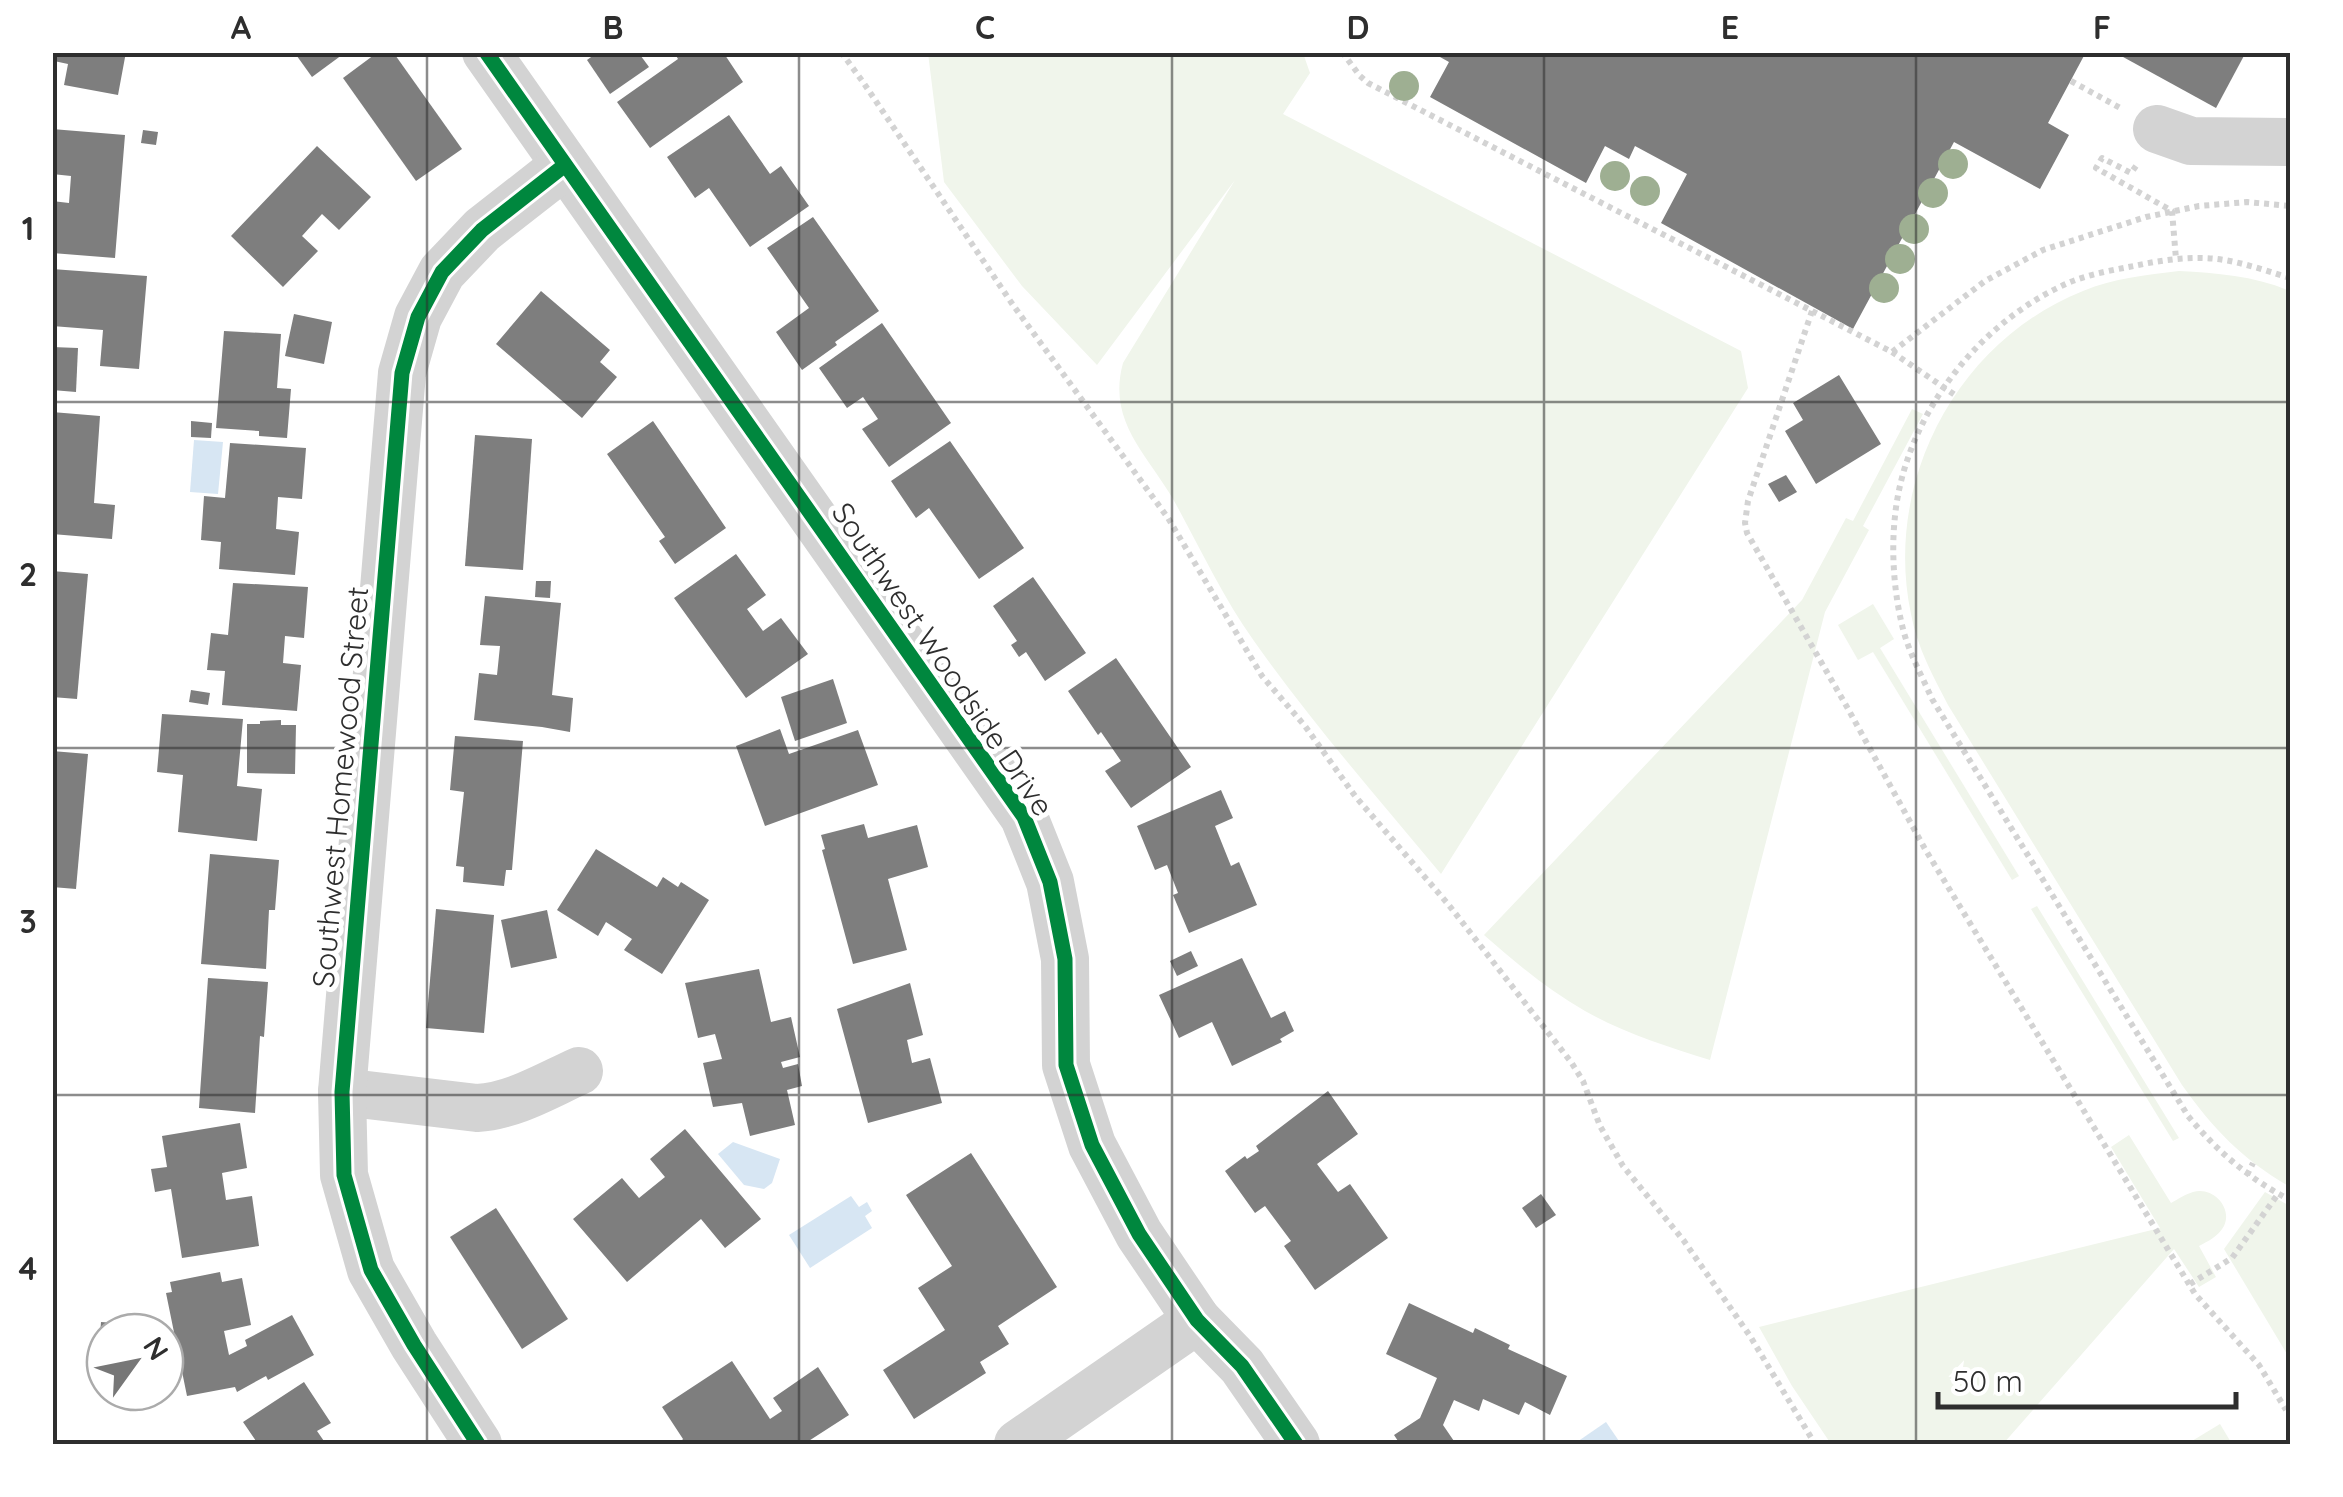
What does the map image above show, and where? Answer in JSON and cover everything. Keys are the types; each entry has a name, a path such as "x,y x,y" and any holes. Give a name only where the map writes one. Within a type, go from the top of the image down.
{"street":[{"name":"Southwest Woodside Drive","path":"486,52 1024,817 1050,882 1065,959 1066,1065 1092,1144 1139,1234 1197,1320 1242,1366 1296,1444"},
{"path":"2157,130 2190,141 2290,142"},
{"name":"Southwest Homewood Street","path":"478,1444 371,1270 344,1175 342,1092 402,373 418,317 442,272 482,230 566,165"},
{"path":"342,1092 493,1107 579,1071"},
{"path":"1018,1444 1197,1320"}],"path":[{"path":"841,52 1013,305 1168,518 1262,676 1571,1062 1623,1166 1684,1241 1740,1321 1814,1444"},
{"path":"1342,52 1368,84 1892,352 1955,396"},
{"path":"2071,80 2157,130"},
{"path":"2131,173 2102,158 2096,168 2172,211"},
{"path":"1892,352 1986,281 2043,250 2198,206 2247,202 2290,206"},
{"path":"2172,211 2176,259"},
{"path":"2290,278 2216,259 2176,259 2108,271 2068,283 2031,304 1996,330 1942,387 1918,430 1904,468 1893,542 1903,630 1932,699 2188,1116 2246,1175 2290,1200"},
{"path":"1812,311 1748,501 1747,533 1925,850 2195,1294 2259,1365 2289,1411"},
{"path":"2246,1175 2253,1163"},
{"path":"2190,1284 2232,1258 2278,1194"}],"shaded area":[{"path":"928,53 1303,53 1310,73 1283,114 1741,351 1748,388 1441,874 1254,641 1126,423 1119,385 1123,363 1235,180 1097,365 1022,286 944,182"},
{"path":"2179,271 2250,279 2290,291 2290,1187 2230,1142 2182,1085 1948,705 1921,650 1911,614 1905,564 1908,515 1920,467 1939,422 1966,380 1999,344 2038,314 2106,283"},
{"path":"1912,409 1923,414 1863,526 1869,530 1825,612 1710,1060 1600,1019 1545,985 1484,935 1802,600 1846,518 1853,521"},
{"path":"1873,604 1894,639 1880,648 2019,876 2012,880 1873,652 1858,660 1838,625"},
{"path":"2037,906 2179,1138 2173,1141 2031,909"},
{"path":"2129,1135 2171,1203 2200,1191 2214,1195 2223,1205 2224,1226 2199,1246 2216,1277 2199,1287 2174,1249 2003,1444 1831,1444 1759,1327 2160,1228 2111,1147"},
{"path":"2265,1192 2290,1206 2290,1359 2224,1249"},
{"path":"2220,1424 2232,1444 2187,1444"}],"water":[{"path":"194,440 223,442 218,494 190,492"},
{"path":"733,1142 780,1159 772,1183 764,1189 744,1185 718,1154"},
{"path":"851,1196 859,1207 867,1202 872,1211 865,1216 872,1228 810,1268 789,1235"},
{"path":"1606,1422 1621,1444 1574,1444"}],"building":[{"path":"56,52 126,52 118,95 64,85 68,64 54,61"},
{"path":"294,52 346,52 312,77"},
{"path":"378,52 393,52 462,149 416,181 343,78"},
{"path":"598,52 638,52 649,67 610,94 587,60"},
{"path":"677,52 723,52 743,82 650,148 617,102 678,59"},
{"path":"1431,52 2086,52 2048,123 2069,135 2040,189 1954,142 1853,329 1661,223 1687,174 1635,146 1629,159 1605,146 1586,183 1430,97 1449,62"},
{"path":"2114,52 2246,52 2216,108"},
{"path":"729,115 770,174 781,166 809,206 750,247 709,188 695,198 667,157"},
{"path":"52,129 125,135 115,258 52,253 52,201 69,203 71,176 52,174"},
{"path":"143,130 158,132 156,145 141,143"},
{"path":"317,146 371,197 339,230 322,214 302,236 318,251 283,287 231,236"},
{"path":"813,217 879,311 802,370 776,332 809,308 767,248"},
{"path":"52,269 147,276 139,369 100,366 103,330 52,326"},
{"path":"541,291 610,350 600,362 617,377 582,418 496,344"},
{"path":"294,314 332,322 324,364 285,356"},
{"path":"882,323 951,423 889,467 862,429 878,419 863,397 847,408 819,368"},
{"path":"224,331 281,334 277,388 291,389 287,438 259,436 259,431 216,428"},
{"path":"52,347 78,348 76,392 52,390"},
{"path":"1839,375 1881,444 1816,484 1785,431 1803,420 1793,403"},
{"path":"52,412 100,416 94,503 115,505 112,539 52,534"},
{"path":"191,421 212,423 211,438 191,437"},
{"path":"653,421 726,528 675,564 659,541 665,537 607,454"},
{"path":"475,435 532,439 523,570 465,566"},
{"path":"950,441 1024,548 979,579 929,508 916,518 891,481"},
{"path":"230,443 306,448 302,499 278,497 276,529 299,532 295,575 219,569 221,542 201,540 204,496 225,498"},
{"path":"1786,475 1797,492 1779,502 1768,484"},
{"path":"736,554 766,595 747,609 763,631 781,618 808,654 746,698 674,598"},
{"path":"52,571 88,574 77,699 52,697"},
{"path":"1033,577 1086,653 1045,681 1026,652 1019,657 1011,645 1017,641 993,606"},
{"path":"536,581 551,581 550,598 535,597"},
{"path":"233,583 308,587 304,638 285,636 283,663 301,665 297,711 222,705 225,671 207,670 211,633 228,635"},
{"path":"485,596 561,603 552,695 573,698 570,732 474,720 479,673 497,675 500,646 480,645"},
{"path":"1116,658 1191,767 1131,808 1105,771 1121,761 1068,691"},
{"path":"833,679 847,723 795,741 781,697"},
{"path":"191,690 210,693 208,705 189,702"},
{"path":"162,714 243,719 237,786 262,789 257,841 178,832 183,775 157,772"},
{"path":"281,720 281,725 296,725 295,774 247,773 247,724"},
{"path":"780,729 789,754 858,730 878,785 765,826 736,746"},
{"path":"455,736 523,741 512,870 506,870 504,886 463,882 464,867 456,866 464,792 450,790"},
{"path":"52,751 88,754 76,889 52,887"},
{"path":"1221,790 1233,818 1215,826 1231,866 1239,862 1257,905 1189,933 1173,895 1178,893 1167,865 1155,870 1137,826"},
{"path":"864,824 868,838 917,825 928,867 888,879 907,950 853,964 821,835"},
{"path":"596,849 657,887 663,877 678,887 681,882 709,900 662,974 624,950 632,939 606,922 598,936 557,910"},
{"path":"210,854 279,860 275,910 269,910 266,969 201,964"},
{"path":"436,909 494,915 484,1033 426,1028"},
{"path":"547,910 557,958 511,968 501,920"},
{"path":"1191,951 1198,966 1177,976 1170,961"},
{"path":"1242,958 1271,1018 1285,1011 1294,1031 1280,1039 1282,1042 1232,1066 1212,1022 1179,1038 1159,995"},
{"path":"759,969 771,1022 791,1017 800,1057 781,1062 783,1068 798,1064 802,1086 787,1090 795,1125 750,1136 742,1103 713,1107 703,1063 722,1059 715,1034 698,1038 685,983"},
{"path":"208,978 268,982 255,1113 199,1108"},
{"path":"910,983 923,1035 907,1040 912,1063 930,1058 942,1103 868,1123 837,1009"},
{"path":"1328,1091 1358,1134 1317,1164 1338,1192 1350,1184 1388,1238 1315,1290 1284,1246 1291,1241 1265,1206 1255,1213 1225,1171 1259,1151 1256,1146"},
{"path":"240,1123 247,1168 222,1173 226,1200 252,1196 259,1246 182,1258 171,1189 155,1192 151,1169 167,1167 162,1136"},
{"path":"685,1129 761,1219 725,1248 701,1219 627,1282 573,1219 622,1178 639,1198 665,1177 650,1159"},
{"path":"971,1153 1057,1287 998,1326 1009,1344 980,1362 986,1373 914,1419 883,1370 945,1330 918,1288 952,1266 906,1195"},
{"path":"1541,1194 1556,1215 1536,1228 1522,1208"},
{"path":"496,1208 568,1319 522,1349 450,1237"},
{"path":"220,1272 222,1282 242,1278 251,1325 224,1331 229,1355 247,1346 245,1340 292,1315 314,1355 237,1392 235,1387 187,1396 185,1312 170,1312 166,1293 172,1292 170,1282"},
{"path":"1409,1303 1473,1333 1475,1328 1510,1345 1508,1349 1567,1376 1550,1415 1525,1402 1519,1415 1483,1399 1479,1411 1454,1400 1443,1425 1456,1444 1400,1444 1394,1435 1420,1418 1437,1378 1386,1354"},
{"path":"732,1361 770,1419 782,1411 773,1398 818,1367 849,1415 804,1444 679,1444 683,1439 662,1407"},
{"path":"304,1382 331,1423 317,1431 326,1444 258,1444 243,1422"}],"cycle path":[{"path":"486,52 1024,817 1050,882 1065,959 1066,1065 1092,1145 1139,1234 1197,1320 1242,1366 1296,1444"},
{"path":"478,1444 371,1270 344,1175 342,1092 402,373 418,317 442,272 482,230 565,165"}]}
